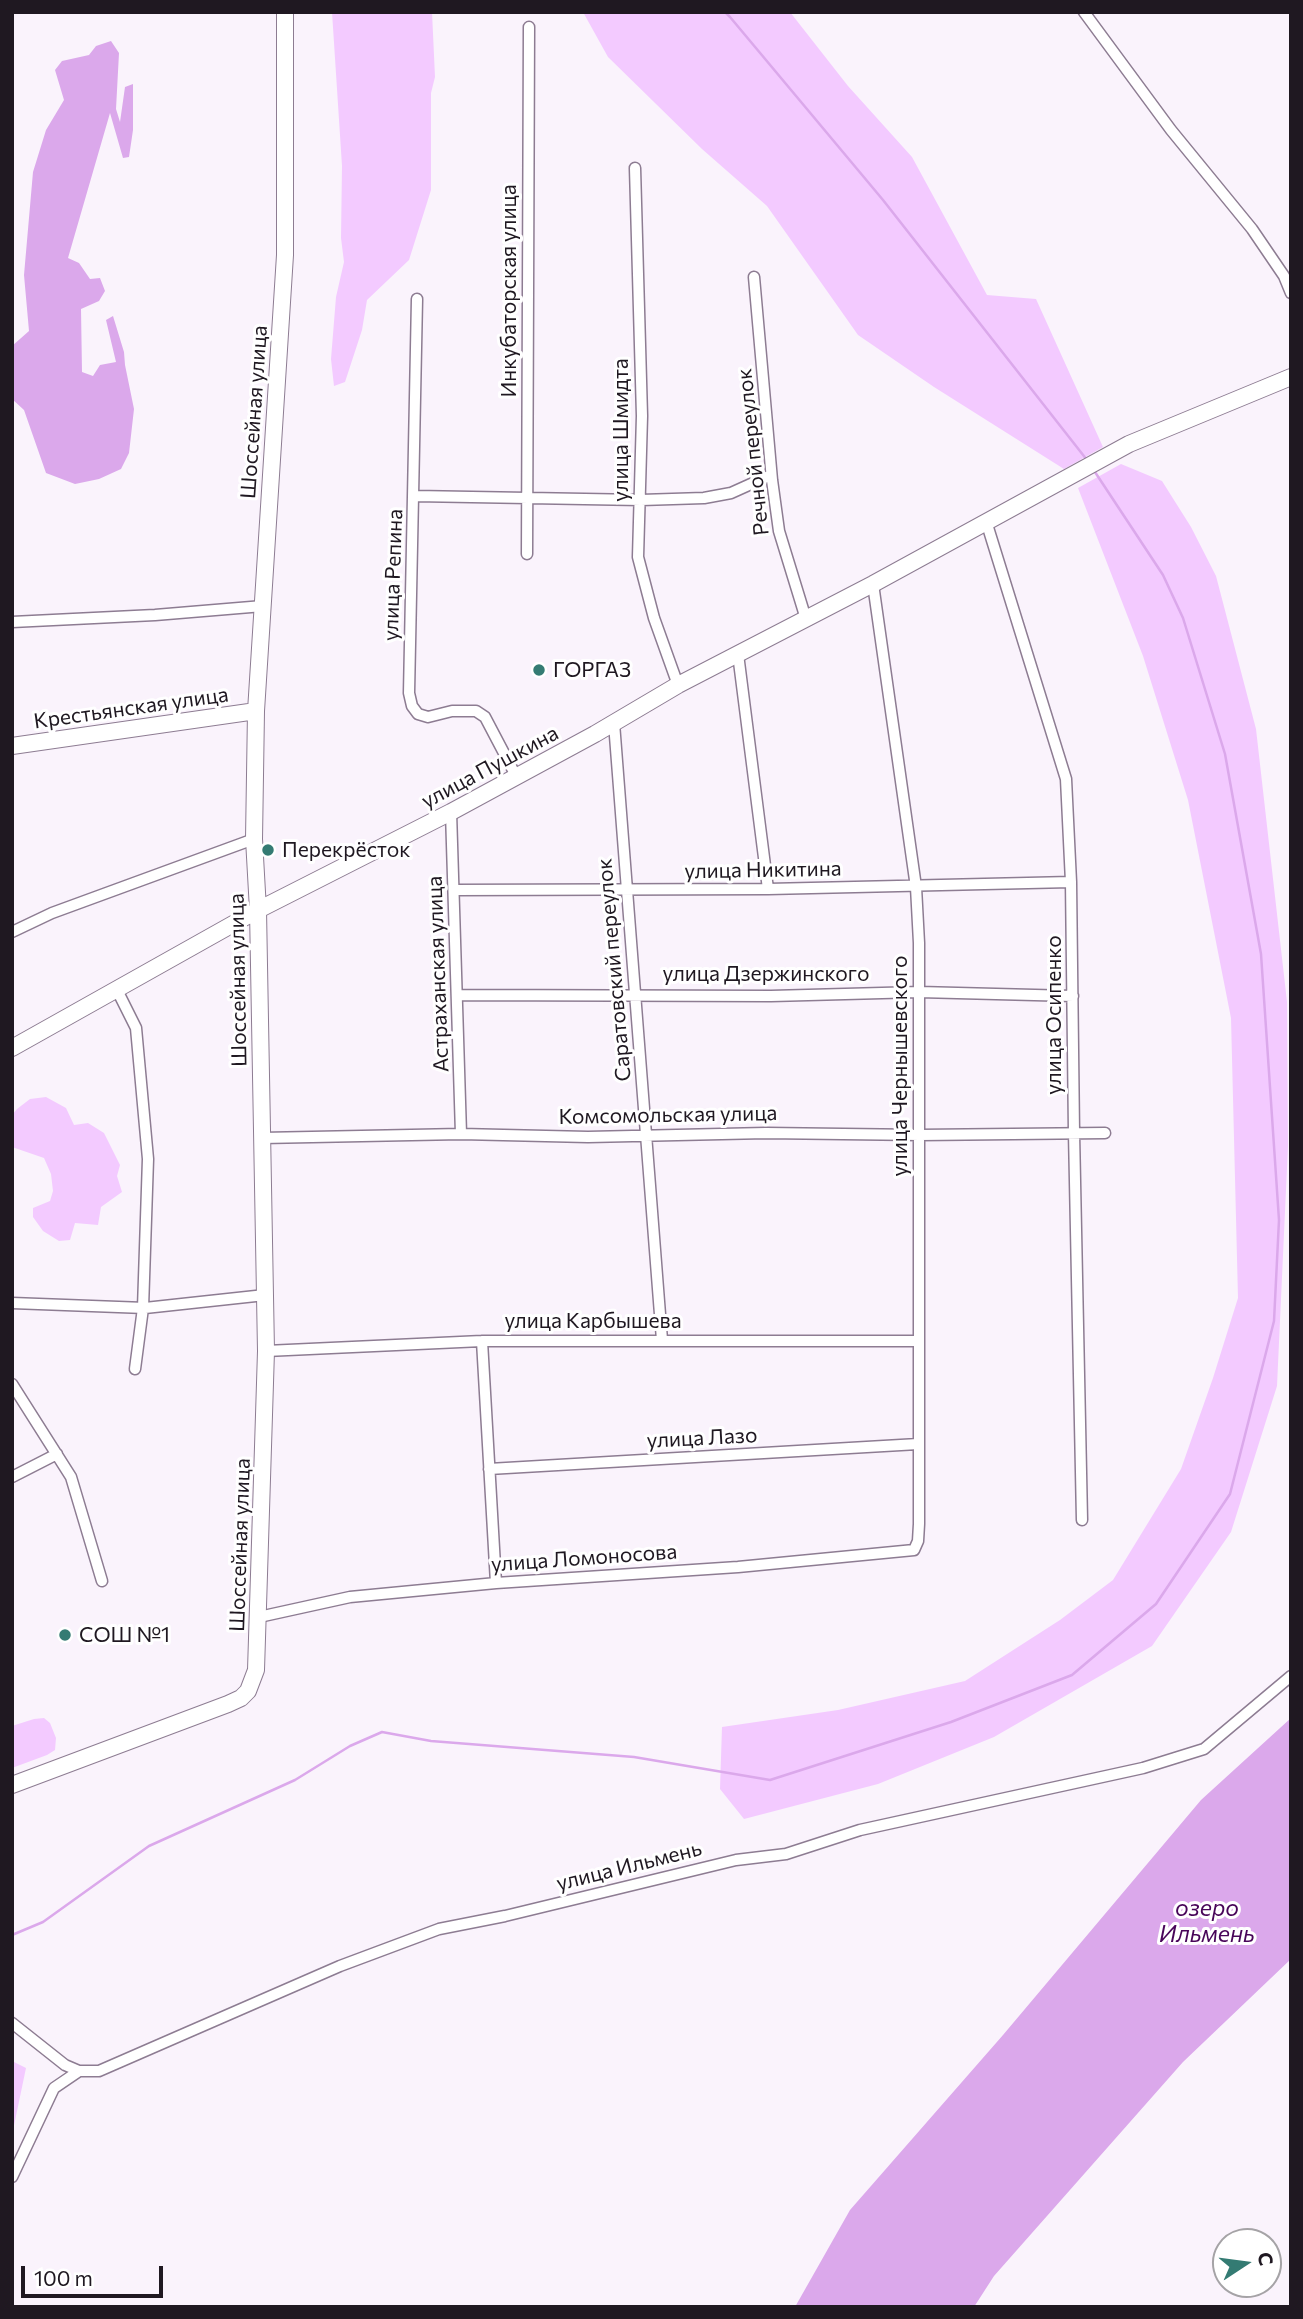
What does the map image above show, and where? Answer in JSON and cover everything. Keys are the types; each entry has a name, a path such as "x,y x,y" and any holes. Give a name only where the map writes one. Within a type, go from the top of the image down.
{"main road":[{"name":"Шоссейная улица","path":"12,1785 241,1698 252,1684 256,1670 266,1351 258,910 254,839 256,711 285,255 285,12"},
{"name":"улица Пушкина","path":"12,1048 258,910 452,812 678,685 873,584 1129,444 1291,377"},
{"name":"Крестьянская улица","path":"12,746 256,711"}],"street":[{"path":"1084,12 1171,130 1251,229 1284,276 1291,293"},
{"name":"Инкубаторская улица","path":"527,554 529,27"},
{"name":"улица Шмидта","path":"635,168 642,416 638,557 654,618 678,685"},
{"name":"Речной переулок","path":"754,277 771,475 779,531 807,619"},
{"name":"улица Репина","path":"418,299 409,678 412,706 418,714 428,716 452,711 476,711 485,718 516,776"},
{"path":"415,496 641,500 704,498 731,493 771,475"},
{"name":"улица Осипенко","path":"986,521 1066,779 1072,882 1082,1520"},
{"name":"улица Чернышевского","path":"873,584 916,887 919,943 919,1524 918,1541 914,1550"},
{"path":"12,622 155,615 263,606"},
{"path":"738,654 768,889"},
{"name":"Саратовский переулок","path":"614,723 662,1340"},
{"name":"Астраханская улица","path":"452,812 461,1134"},
{"path":"12,932 52,913 254,839"},
{"name":"улица Никитина","path":"455,890 627,891 1072,882"},
{"path":"117,990 136,1028 148,1159 143,1308 135,1369"},
{"name":"улица Дзержинского","path":"458,995 771,996 919,992 1073,996"},
{"name":"Комсомольская улица","path":"262,1138 461,1134 646,1136 766,1133 1105,1133"},
{"path":"12,1304 143,1308 265,1295"},
{"path":"482,1341 496,1583"},
{"name":"улица Карбышева","path":"266,1351 482,1341 919,1341"},
{"path":"12,1384 71,1477 102,1581"},
{"path":"12,1406 23,1399"},
{"name":"улица Лазо","path":"489,1469 918,1444"},
{"path":"12,1477 57,1454"},
{"name":"улица Ломоносова","path":"259,1617 350,1597 496,1583 738,1567 914,1550"},
{"name":"улица Ильмень","path":"12,2177 54,2088 79,2071 99,2071 340,1966 439,1929 736,1860 786,1854 860,1830 1143,1768 1204,1749 1291,1676"},
{"path":"12,2023 65,2065 79,2071"}],"shaded area":[{"path":"332,12 432,12 435,77 431,93 431,190 409,260 367,300 362,330 345,382 334,386 331,359 336,297 344,262 341,238 342,166"},
{"path":"583,12 790,12 848,86 912,157 987,295 1036,299 1103,447 1064,469 934,387 858,335 767,206 702,149 608,57"},
{"path":"1121,464 1162,481 1191,527 1216,576 1256,729 1287,1002 1288,1146 1277,1386 1231,1532 1152,1646 994,1737 878,1784 744,1819 720,1789 722,1727 838,1710 965,1681 1060,1620 1113,1580 1181,1469 1238,1298 1231,1018 1188,800 1143,656 1078,488"},
{"path":"46,1097 66,1108 74,1125 88,1123 104,1133 120,1165 117,1176 122,1192 101,1207 98,1225 75,1223 70,1240 59,1241 43,1231 33,1217 33,1208 50,1201 53,1191 51,1174 44,1158 12,1147 12,1115 30,1099"},
{"path":"44,1718 50,1723 56,1738 55,1750 12,1768 12,1726"},
{"path":"12,2061 26,2068 12,2135"}],"water":[{"path":"111,41 119,53 116,109 120,122 125,87 133,84 133,130 129,157 123,158 110,113 68,258 79,263 90,279 100,278 105,291 99,301 81,309 82,372 93,376 100,365 116,362 106,320 113,316 124,352 134,409 129,453 121,469 99,479 75,484 46,473 24,410 12,399 12,346 29,331 24,275 33,172 46,130 64,100 55,70 62,61 89,55 96,46"},
{"name":"озеро Ильмень","path":"1291,1718 1291,1959 1183,2062 994,2276 974,2307 795,2307 850,2210 1003,2035 1201,1800"}],"waterway":[{"path":"725,12 883,200 1087,460"},
{"path":"12,1935 43,1922 149,1846 295,1780 350,1746 382,1732 431,1741 634,1757 770,1780 951,1722 1072,1675 1156,1604 1230,1494 1274,1321 1279,1220 1261,954 1225,754 1183,618 1163,575 1093,469"}],"place":[{"name":"ГОРГАЗ","path":"539,670"},
{"name":"Перекрёсток","path":"268,850"},
{"name":"СОШ №1","path":"65,1635"}]}
